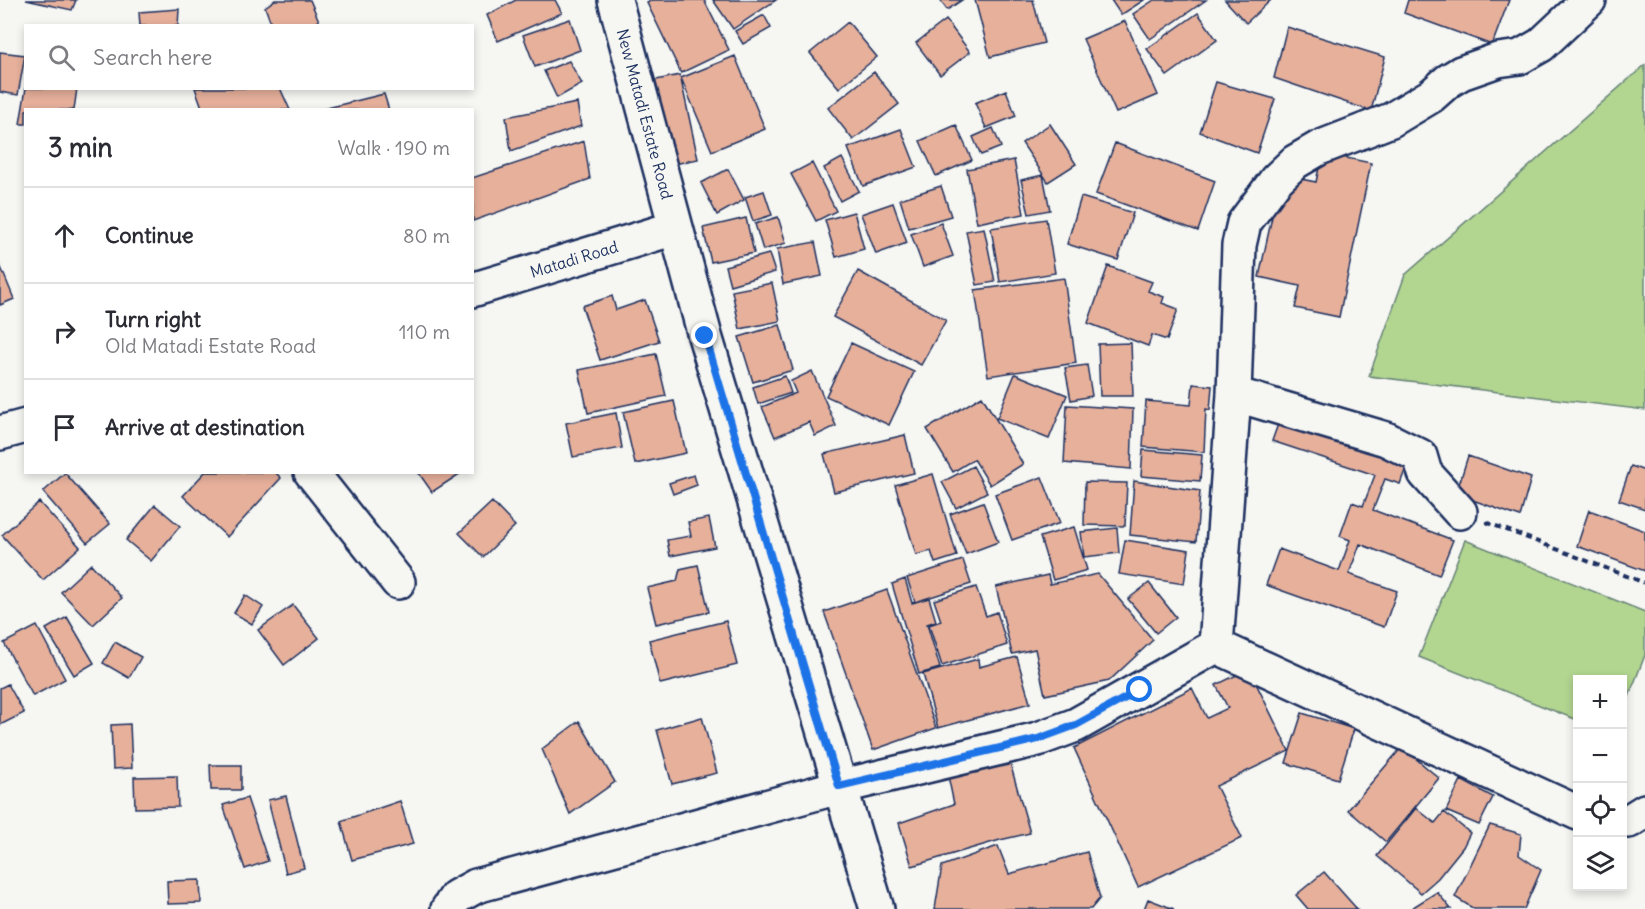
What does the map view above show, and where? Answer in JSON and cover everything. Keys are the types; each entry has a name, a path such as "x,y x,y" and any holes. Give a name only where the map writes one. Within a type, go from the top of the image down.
{"street":[{"name":"New Matadi Estate Road","path":"615,0 708,348 878,909"},
{"path":"1216,646 1234,394 1239,245 1244,224 1276,180 1295,162 1318,148 1391,120 1431,96 1461,73 1498,60 1520,57 1540,45 1589,0"},
{"name":"Matadi Road","path":"474,289 675,228"},
{"path":"1234,394 1386,439 1420,456 1425,473 1460,512"},
{"path":"0,433 24,427"},
{"path":"313,474 398,582"},
{"path":"448,909 456,897 476,886 839,786 1038,739 1076,725 1216,646"},
{"path":"1216,646 1573,811"},
{"path":"1627,821 1645,811"}],"path":[{"path":"1460,512 1645,583"}],"green space":[{"path":"1645,65 1645,410 1369,376 1405,275"},
{"path":"1465,540 1645,612 1645,655 1627,702 1627,675 1573,675 1573,718 1419,657"}],"building":[{"path":"26,0 76,0 72,10"},
{"path":"275,0 310,0 319,21 314,24 271,24 265,7"},
{"path":"516,0 555,0 562,13 498,41 487,15"},
{"path":"652,0 704,0 729,50 681,73 647,3"},
{"path":"713,0 776,0 733,29"},
{"path":"940,0 962,0 947,10"},
{"path":"975,0 1033,0 1044,43 990,57"},
{"path":"1111,0 1144,0 1121,15"},
{"path":"1154,0 1206,0 1150,39 1133,14"},
{"path":"1225,0 1271,0 1246,23"},
{"path":"1408,0 1509,0 1492,45 1404,13"},
{"path":"179,9 178,24 140,24 139,12"},
{"path":"1198,13 1217,40 1167,76 1147,49"},
{"path":"764,15 771,28 743,44 735,31"},
{"path":"570,19 580,50 535,67 523,35"},
{"path":"946,20 970,52 940,75 916,43"},
{"path":"1125,21 1158,95 1116,113 1083,39"},
{"path":"848,22 877,57 839,88 810,53"},
{"path":"1287,27 1385,57 1371,111 1274,78"},
{"path":"0,52 24,55 18,95 0,92"},
{"path":"735,56 765,129 712,151 681,78"},
{"path":"569,61 582,84 557,98 544,71"},
{"path":"874,72 899,104 853,140 828,108"},
{"path":"680,75 698,159 665,166 647,82"},
{"path":"1216,82 1275,99 1257,153 1200,132"},
{"path":"26,90 77,90 74,108 24,108 24,124 20,124"},
{"path":"196,90 281,90 289,108 202,108"},
{"path":"1006,90 1016,116 986,128 975,103"},
{"path":"384,94 388,108 327,108"},
{"path":"577,103 581,126 511,151 506,117"},
{"path":"1050,124 1076,164 1048,182 1022,143"},
{"path":"956,125 972,160 936,176 920,141"},
{"path":"993,128 1001,147 981,155 973,137"},
{"path":"901,129 916,167 863,186 848,148"},
{"path":"584,141 590,179 474,221 474,177"},
{"path":"1115,143 1215,181 1198,231 1096,194"},
{"path":"1322,153 1371,163 1339,317 1295,308 1300,286 1259,277 1281,175 1316,182"},
{"path":"842,158 859,191 840,201 824,168"},
{"path":"1014,160 1024,214 977,223 967,169"},
{"path":"812,163 836,211 816,221 791,174"},
{"path":"728,169 744,200 717,215 701,183"},
{"path":"1043,175 1050,210 1029,214 1021,180"},
{"path":"941,186 951,216 909,228 900,199"},
{"path":"764,191 772,215 753,221 745,197"},
{"path":"1081,197 1133,213 1118,260 1067,244"},
{"path":"893,203 907,243 876,254 861,214"},
{"path":"854,212 864,249 836,257 825,220"},
{"path":"778,217 786,243 763,250 755,224"},
{"path":"746,218 754,253 711,262 703,228"},
{"path":"1046,219 1055,273 1000,282 991,228"},
{"path":"941,223 953,256 923,267 911,234"},
{"path":"984,228 995,282 977,285 966,231"},
{"path":"815,242 822,276 783,284 777,249"},
{"path":"769,254 775,272 730,285 725,266"},
{"path":"0,265 14,299 0,305"},
{"path":"1108,266 1152,282 1148,291 1164,297 1162,303 1178,309 1167,340 1152,335 1148,346 1088,323"},
{"path":"858,271 946,320 921,365 833,317"},
{"path":"1064,278 1076,363 988,376 975,290"},
{"path":"772,283 780,321 740,329 732,291"},
{"path":"612,296 616,310 645,300 659,341 600,360 582,306"},
{"path":"780,325 793,370 753,382 739,337"},
{"path":"851,343 914,372 889,425 826,396"},
{"path":"1131,343 1133,396 1100,396 1098,344"},
{"path":"656,354 666,396 588,413 579,370"},
{"path":"1087,365 1092,396 1071,400 1065,368"},
{"path":"812,371 836,426 815,436 809,422 775,437 762,407 796,393 791,381"},
{"path":"1015,374 1067,395 1049,439 997,418"},
{"path":"785,376 791,393 758,404 753,387"},
{"path":"1193,384 1212,386 1210,410 1206,409 1204,452 1143,447 1146,401 1191,405"},
{"path":"982,396 1023,464 990,485 974,459 953,472 927,429"},
{"path":"674,401 686,453 635,464 623,412"},
{"path":"1067,405 1133,409 1131,469 1064,463"},
{"path":"1283,410 1411,454 1400,484 1385,479 1373,510 1453,540 1439,575 1360,544 1349,574 1397,591 1384,627 1266,585 1279,549 1339,571 1350,540 1340,536 1352,502 1363,506 1375,475 1272,441"},
{"path":"616,413 622,448 573,457 566,423"},
{"path":"905,435 914,473 834,492 824,454"},
{"path":"1143,450 1202,455 1200,481 1141,476"},
{"path":"1468,456 1531,478 1520,517 1456,494"},
{"path":"973,466 987,492 956,508 942,482"},
{"path":"1631,466 1645,471 1645,509 1619,500"},
{"path":"66,474 110,524 87,543 43,492"},
{"path":"203,474 277,474 281,478 227,537 183,496"},
{"path":"419,474 459,474 432,492"},
{"path":"933,474 957,556 935,563 931,551 916,555 895,485"},
{"path":"694,475 697,485 673,494 669,483"},
{"path":"1042,477 1060,523 1012,540 995,494"},
{"path":"1134,481 1200,491 1196,542 1130,535"},
{"path":"1085,482 1127,483 1125,526 1084,525"},
{"path":"39,502 80,547 43,580 2,535"},
{"path":"492,502 515,526 483,557 459,533"},
{"path":"983,502 998,542 966,554 950,514"},
{"path":"155,505 180,526 151,561 126,540"},
{"path":"1589,510 1645,531 1645,571 1577,546"},
{"path":"709,518 715,547 670,556 667,540 691,536 688,522"},
{"path":"1074,527 1087,570 1053,580 1040,537"},
{"path":"1117,528 1119,553 1084,557 1081,532"},
{"path":"1125,540 1189,550 1184,584 1119,574"},
{"path":"963,560 971,584 915,602 907,578"},
{"path":"91,564 122,598 93,625 61,592"},
{"path":"698,565 709,612 656,624 647,588 677,581 680,569"},
{"path":"1098,574 1153,640 1109,681 1045,695 1035,649 1012,654 996,587 1048,575 1050,584"},
{"path":"905,579 912,603 929,598 936,621 927,624 940,668 919,674 892,584"},
{"path":"1149,583 1176,617 1156,633 1128,599"},
{"path":"976,587 986,616 997,612 1007,645 942,666 929,625 941,621 934,600"},
{"path":"887,590 936,728 873,750 824,612"},
{"path":"245,595 263,607 252,624 234,613"},
{"path":"293,605 319,638 284,665 258,630"},
{"path":"67,617 94,663 74,675 46,629"},
{"path":"726,621 737,665 660,684 649,640"},
{"path":"37,626 65,679 33,696 4,643"},
{"path":"115,642 141,657 129,678 103,663"},
{"path":"1017,657 1030,703 938,728 923,674 978,659 979,667"},
{"path":"1249,669 1289,751 1216,786 1242,838 1138,887 1074,748 1192,688 1207,718 1228,708 1216,685"},
{"path":"8,684 24,713 0,725 0,688"},
{"path":"1302,713 1354,729 1338,779 1286,763"},
{"path":"702,717 717,773 672,784 657,730"},
{"path":"579,721 615,782 570,814 542,749"},
{"path":"130,724 132,768 113,769 111,725"},
{"path":"1402,747 1439,778 1386,842 1348,810"},
{"path":"1008,756 1030,833 912,866 899,823 954,804 947,771"},
{"path":"210,765 241,765 241,790 211,790"},
{"path":"177,776 178,807 135,808 134,777"},
{"path":"1461,780 1493,797 1479,825 1446,811"},
{"path":"286,796 304,868 286,873 268,800"},
{"path":"247,798 268,861 245,869 223,805"},
{"path":"400,801 413,844 352,860 341,821"},
{"path":"1416,808 1435,823 1444,812 1470,833 1463,847 1438,878 1421,893 1377,856"},
{"path":"1490,825 1521,834 1519,855 1541,870 1524,909 1474,909 1455,897"},
{"path":"998,846 1009,874 1087,852 1100,898 1091,909 935,909 942,866"},
{"path":"1324,872 1357,909 1308,909 1296,895"},
{"path":"200,880 201,903 168,904 167,881"},
{"path":"1437,892 1451,909 1410,909"},
{"path":"1148,899 1174,909 1144,909"}],"route":[{"path":"705,336 839,786 1038,739 1076,725 1140,690"}]}
